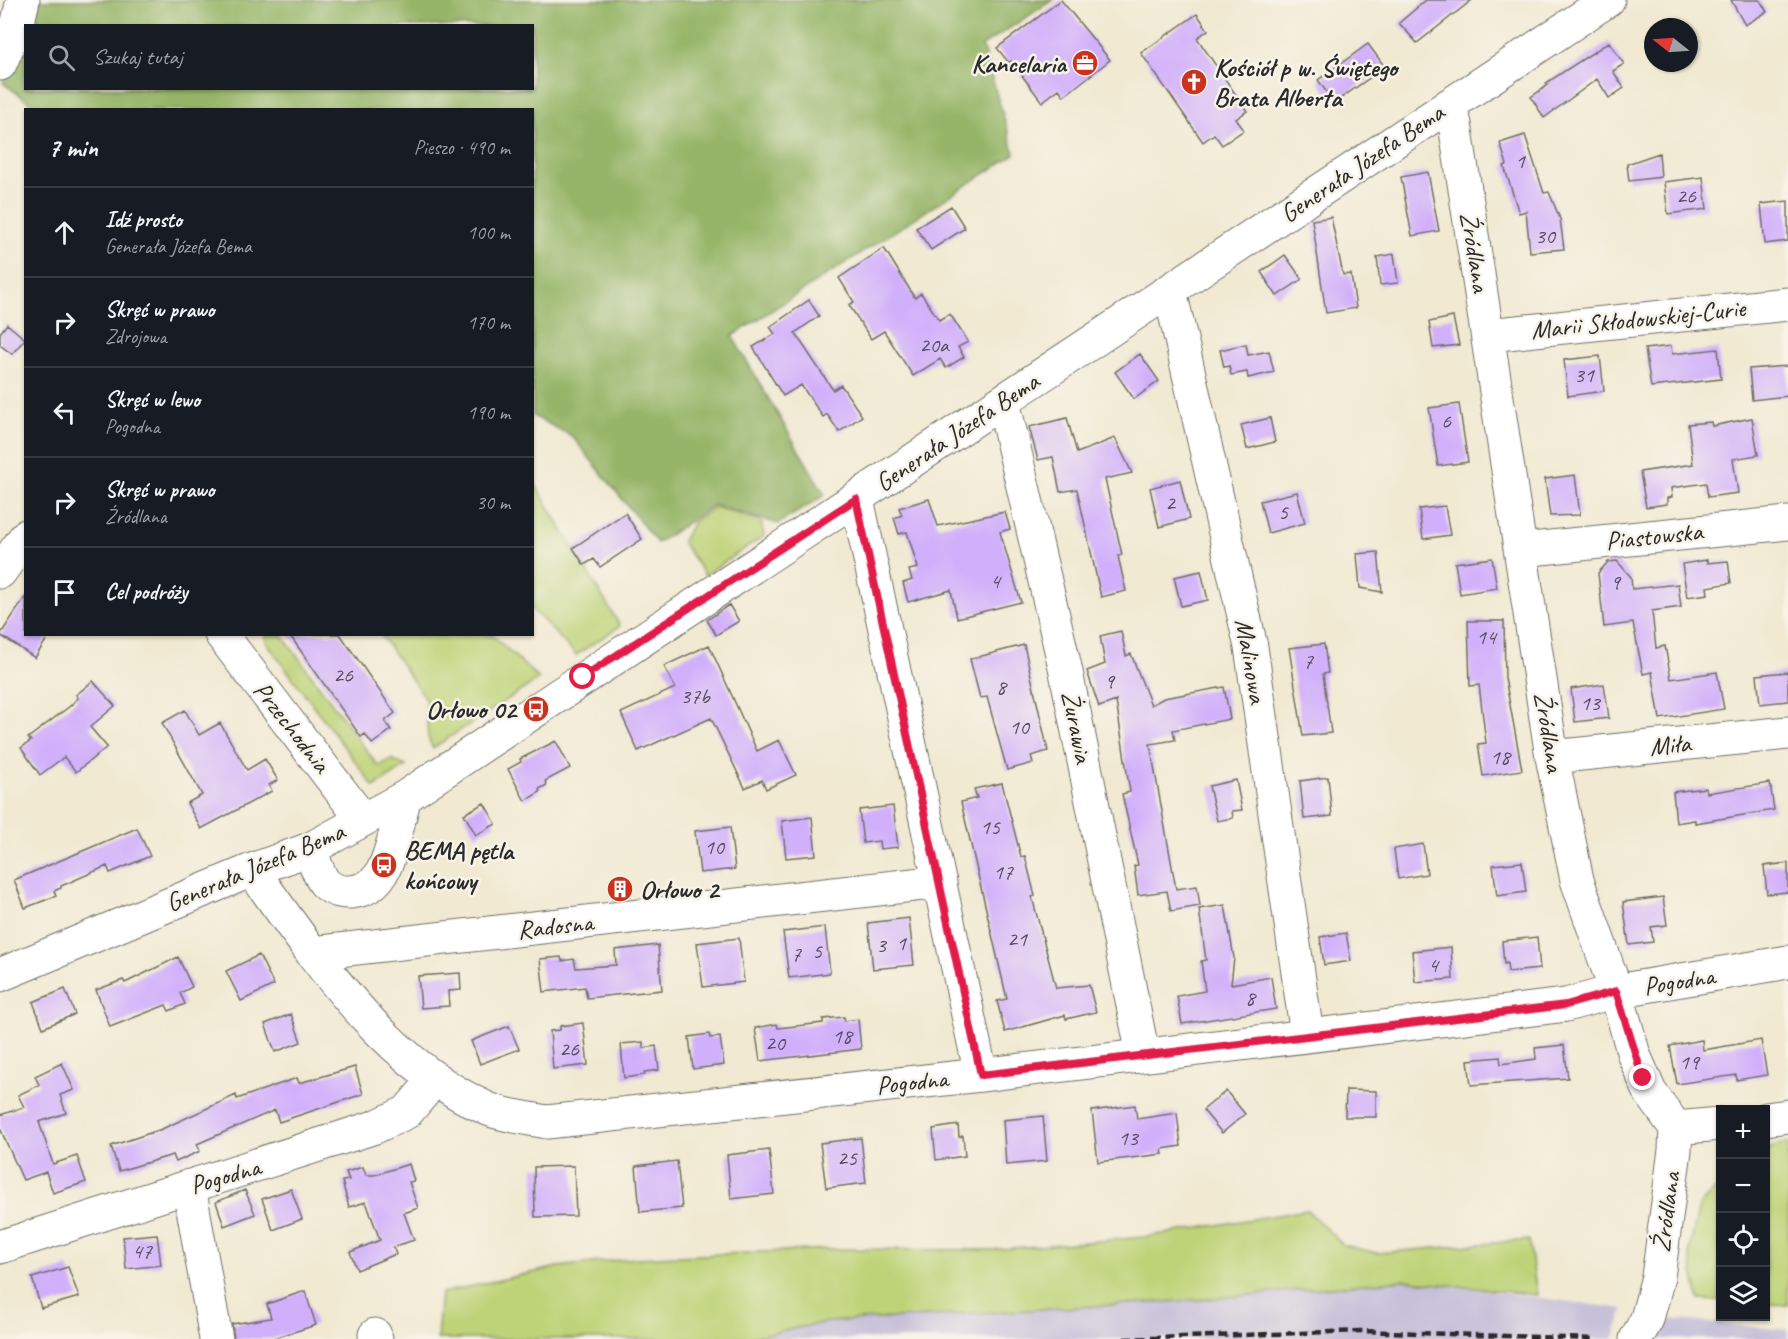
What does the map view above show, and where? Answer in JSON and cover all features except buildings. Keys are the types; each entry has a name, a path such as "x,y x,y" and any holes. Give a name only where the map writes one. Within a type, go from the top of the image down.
{"street":[{"path":"0,64 18,22 23,0"},
{"name":"Generała Józefa Bema","path":"0,975 252,870 310,849 405,797 601,664 856,499 1608,0"},
{"name":"Źródlana","path":"1449,105 1455,124 1552,757 1571,859 1643,1078 1676,1128 1658,1276 1647,1319 1636,1339"},
{"name":"Malinowa","path":"1170,291 1251,647 1307,1035"},
{"name":"Marii Skłodowskiej-Curie","path":"1488,335 1788,304"},
{"name":"Żurawia","path":"1003,401 1065,667 1143,1054"},
{"path":"856,499 981,1075"},
{"name":"Piastowska","path":"1521,550 1788,523"},
{"path":"0,572 24,539"},
{"name":"Przechodnia","path":"223,636 363,820"},
{"name":"Miła","path":"1552,757 1788,733"},
{"path":"310,849 323,881 328,885 350,892 368,887 378,877 384,866 405,797"},
{"name":"Pogodna","path":"252,870 351,1003 434,1080 490,1110 547,1122 981,1075 1566,1005 1616,991 1788,962"},
{"name":"Radosna","path":"312,953 940,882"},
{"name":"Pogodna","path":"0,1247 375,1127 407,1112 434,1080"},
{"path":"1770,1118 1788,1116"},
{"path":"1676,1128 1716,1124"},
{"path":"189,1186 216,1339"}],"shaded area":[{"path":"1405,1280 1624,1309 1613,1339 731,1339 827,1322 1197,1300"},
{"path":"1658,1318 1788,1330 1788,1339 1650,1339"}],"green space":[{"path":"31,0 1053,0 982,46 1015,154 732,336 825,495 778,524 714,505 657,543 572,436 534,417 534,108 37,108 3,83"},
{"path":"534,482 620,626 576,655 534,611"},
{"path":"715,507 761,521 764,536 705,575 682,542 693,522"},
{"path":"265,636 283,636 378,766 391,759 406,766 374,787 266,642"},
{"path":"382,636 493,636 539,679 433,748 427,731 425,698"},
{"path":"1788,1142 1788,1305 1770,1304 1770,1149"},
{"path":"1716,1188 1716,1301 1699,1300 1689,1251 1699,1206"},
{"path":"1307,1210 1343,1245 1377,1253 1529,1240 1537,1295 1405,1280 1197,1300 827,1322 741,1339 437,1339 441,1293 558,1267 636,1258 829,1249 990,1250 1145,1237"}],"railway":[{"path":"1124,1339 1360,1331 1594,1339"}],"place":[{"name":"Kancelaria","path":"1085,63"},
{"name":"Kościół p w. Świętego Brata Alberta","path":"1194,82"},
{"name":"Orłowo 02","path":"536,709"},
{"name":"BEMA pętla końcowy","path":"384,865"},
{"name":"Orłowo 2","path":"620,889"}],"route":[{"path":"583,677 856,499 981,1075 1566,1005 1616,991 1643,1078"}]}
